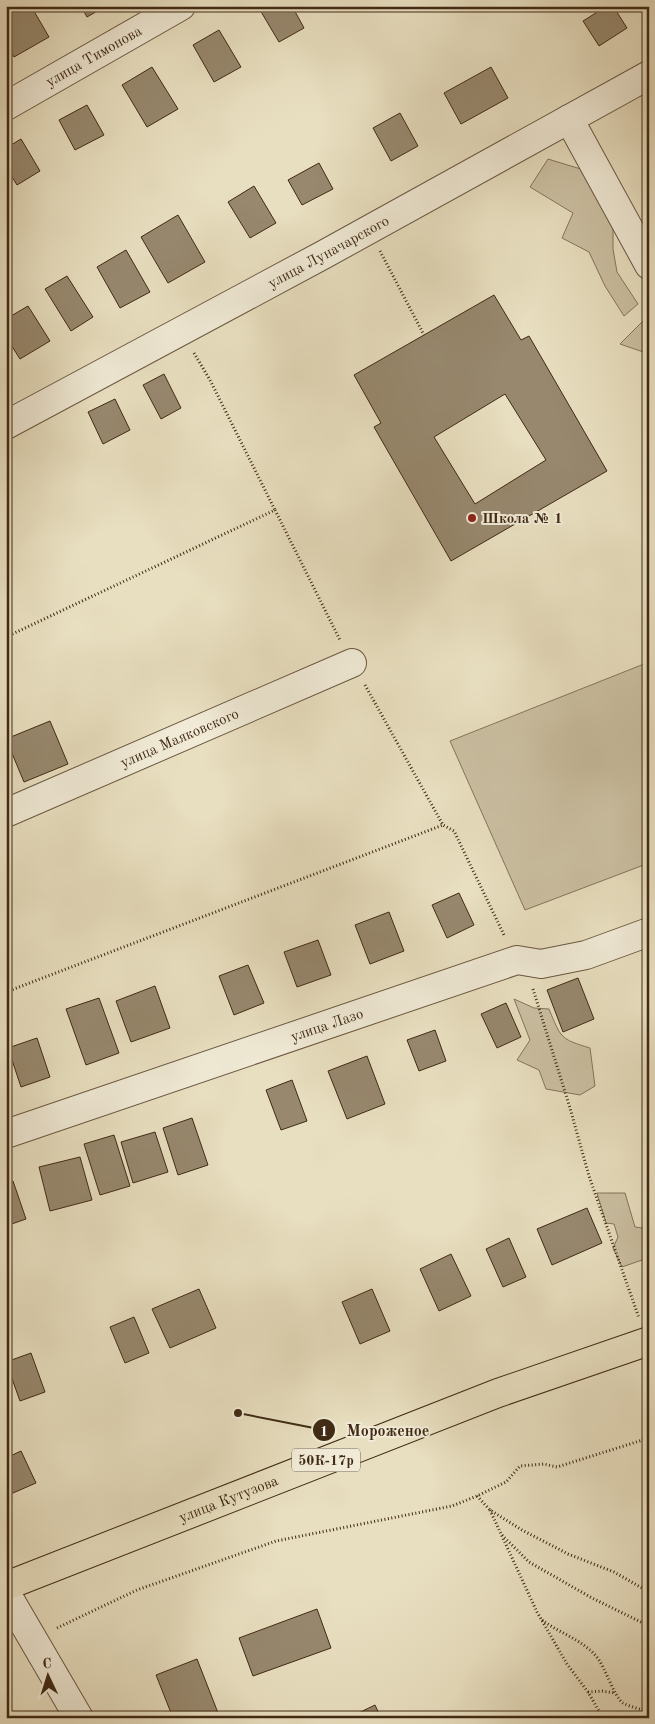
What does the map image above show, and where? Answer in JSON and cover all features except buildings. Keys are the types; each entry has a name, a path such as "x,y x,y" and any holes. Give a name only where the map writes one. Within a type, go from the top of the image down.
{"main road":[{"name":"улица Кутузова","path":"6,1586 498,1393 648,1341"}],"street":[{"name":"улица Тимонова","path":"6,106 182,6"},
{"name":"улица Луначарского","path":"6,425 369,230 649,75"},
{"path":"569,119 649,265"},
{"name":"улица Маяковского","path":"6,812 352,662"},
{"name":"улица Лазо","path":"6,1134 516,960 541,964 586,955 649,932"},
{"path":"6,1593 79,1718"}],"path":[{"path":"369,230 424,335"},
{"path":"182,331 210,380 352,662 443,825 454,830 516,960 534,991 589,1176 648,1341"},
{"path":"6,638 275,510"},
{"path":"6,992 443,825"},
{"path":"31,1634 58,1628 137,1590 276,1541 452,1506 506,1482 520,1466 544,1464 557,1467 649,1438"},
{"path":"477,1496 490,1510 522,1530 560,1550 614,1572 649,1592"},
{"path":"490,1510 540,1618 566,1664 588,1692 603,1718"},
{"path":"501,1533 529,1562 592,1598 649,1626"},
{"path":"540,1618 553,1628 580,1642 596,1656 607,1672 616,1694 624,1703 649,1712"},
{"path":"588,1692 602,1691 616,1694"}],"shaded area":[{"path":"548,159 584,170 613,215 613,249 617,272 638,304 624,316 605,286 589,252 562,238 573,213 530,187"},
{"path":"643,321 649,324 649,354 620,344"},
{"path":"649,662 649,863 525,910 450,741"},
{"path":"514,999 534,1008 549,1009 559,1032 563,1036 590,1048 595,1086 580,1095 546,1089 539,1070 517,1060 530,1040"},
{"path":"597,1193 625,1193 635,1227 649,1229 649,1247 645,1259 622,1267 613,1248 618,1237 614,1224 606,1223"}],"place":[{"name":"Школа № 1","path":"472,518"},
{"name":"Мороженое","path":"238,1413"}]}
